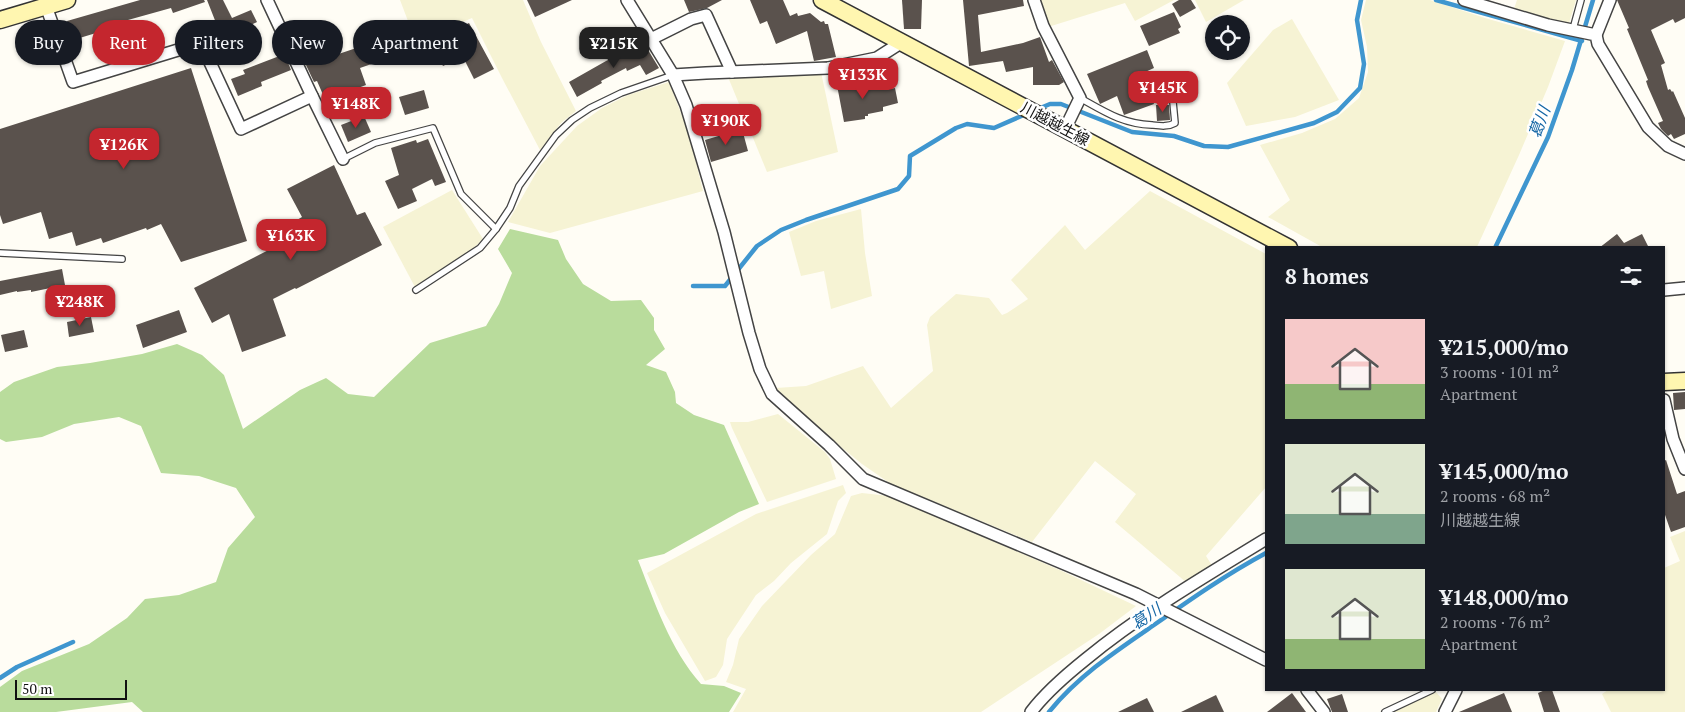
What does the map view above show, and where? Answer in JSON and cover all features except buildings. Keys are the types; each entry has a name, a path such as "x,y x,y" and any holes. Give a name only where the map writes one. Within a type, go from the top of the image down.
{"main road":[{"path":"0,20 67,0"},
{"name":"川越越生線","path":"822,0 1285,246"},
{"path":"1665,382 1685,380"}],"street":[{"path":"267,0 343,159"},
{"path":"627,0 673,76 686,105 724,232 749,333 760,369 772,394 863,479 1159,605 1265,659"},
{"path":"1034,0 1043,26 1080,98 1065,129"},
{"path":"1464,0 1548,25 1596,35"},
{"path":"1610,0 1596,35 1598,44 1648,128 1668,146 1683,152"},
{"path":"46,6 73,82 201,43 241,129 312,96"},
{"path":"651,39 691,19 706,15 732,72"},
{"path":"673,76 828,68 877,58 902,42"},
{"path":"1665,290 1685,288"},
{"path":"1665,404 1673,439 1685,469"},
{"path":"1031,712 1041,699 1117,634 1159,605 1265,540"},
{"path":"1308,691 1324,712"},
{"path":"1445,712 1456,691"}],"lane":[{"path":"1573,29 1581,0"},
{"path":"1080,98 1120,120 1135,124 1169,126 1175,123 1174,109 1165,75"},
{"path":"416,290 480,248 510,208 519,186 556,135 572,120 590,108 621,93 673,76"},
{"path":"343,159 375,143 433,128 461,194 496,229"},
{"path":"0,253 122,259"},
{"path":"1385,712 1430,691"}],"shaded area":[{"path":"400,0 523,0 541,42 576,111 561,123 540,150 477,28 477,20 472,18 467,20 408,20"},
{"path":"1040,0 1174,0 1135,21 1125,3 1048,27"},
{"path":"1195,0 1244,0 1218,15 1205,15 1205,20"},
{"path":"1366,0 1430,0 1565,41 1519,155 1477,246 1320,246 1268,217 1290,200 1260,145 1302,133 1335,119 1359,98 1368,72 1367,47 1361,20"},
{"path":"1517,0 1576,0 1569,23 1514,9"},
{"path":"1292,19 1339,100 1295,117 1246,126 1227,83 1247,60 1250,60 1250,56 1273,30"},
{"path":"821,72 838,152 767,172 728,77"},
{"path":"669,82 689,134 703,191 550,233 508,222 540,166 577,126 602,108 628,95"},
{"path":"452,190 483,239 474,248 415,287 383,227"},
{"path":"1150,191 1265,253 1265,488 1206,556 1213,567 1187,583 1115,522 1136,494 1095,461 1032,542 891,484 862,464 820,430 776,388 806,386 863,366 891,408 933,371 927,325 930,317 956,294 989,298 1002,315 1028,299 1011,280 1065,225 1085,250"},
{"path":"861,209 865,253 872,296 831,309 824,271 801,276 789,232 816,221"},
{"path":"778,414 825,452 830,459 836,479 767,502 730,422 748,422"},
{"path":"843,485 846,493 838,501 827,534 756,595 727,639 723,665 716,677 705,681 665,613 647,573 756,514"},
{"path":"862,493 889,496 1062,571 1136,606 1099,634 981,712 733,712 746,689 726,682 733,665 739,639 762,606 811,555 835,534 851,496"},
{"path":"1685,531 1685,712 1611,712 1602,694 1606,691 1665,691 1665,568 1680,561 1670,537"},
{"path":"1436,692 1442,699 1436,712 1393,712"}],"green space":[{"path":"510,229 558,240 566,259 583,284 611,301 641,300 654,318 654,330 665,349 646,365 666,372 675,392 676,403 694,415 724,425 759,504 739,512 664,554 638,560 664,625 680,656 690,670 701,684 724,686 741,693 729,712 143,712 132,702 56,712 0,712 0,687 22,671 89,644 127,618 145,599 179,595 216,582 228,548 255,517 236,488 199,476 161,473 141,426 119,417 74,424 42,437 6,442 0,439 0,392 14,382 57,367 142,354 177,344 202,355 224,375 243,429 300,390 326,378 348,394 374,397 430,343 486,326 499,304 512,273 498,249"}],"waterway":[{"path":"1038,109 1050,104 1061,104 1132,132 1174,136 1204,146 1228,147 1314,123 1337,112 1360,88 1364,64 1357,20 1361,0"},
{"path":"1436,0 1582,41"},
{"name":"葛川","path":"1496,246 1548,137 1572,70 1593,0"},
{"path":"693,286 725,286 757,246 781,230 898,189 909,176 910,156 956,128 967,124 994,128 1026,114"},
{"name":"葛川","path":"1049,712 1072,687 1112,654 1209,587 1265,554"},
{"path":"0,678 17,667 73,642"}]}
